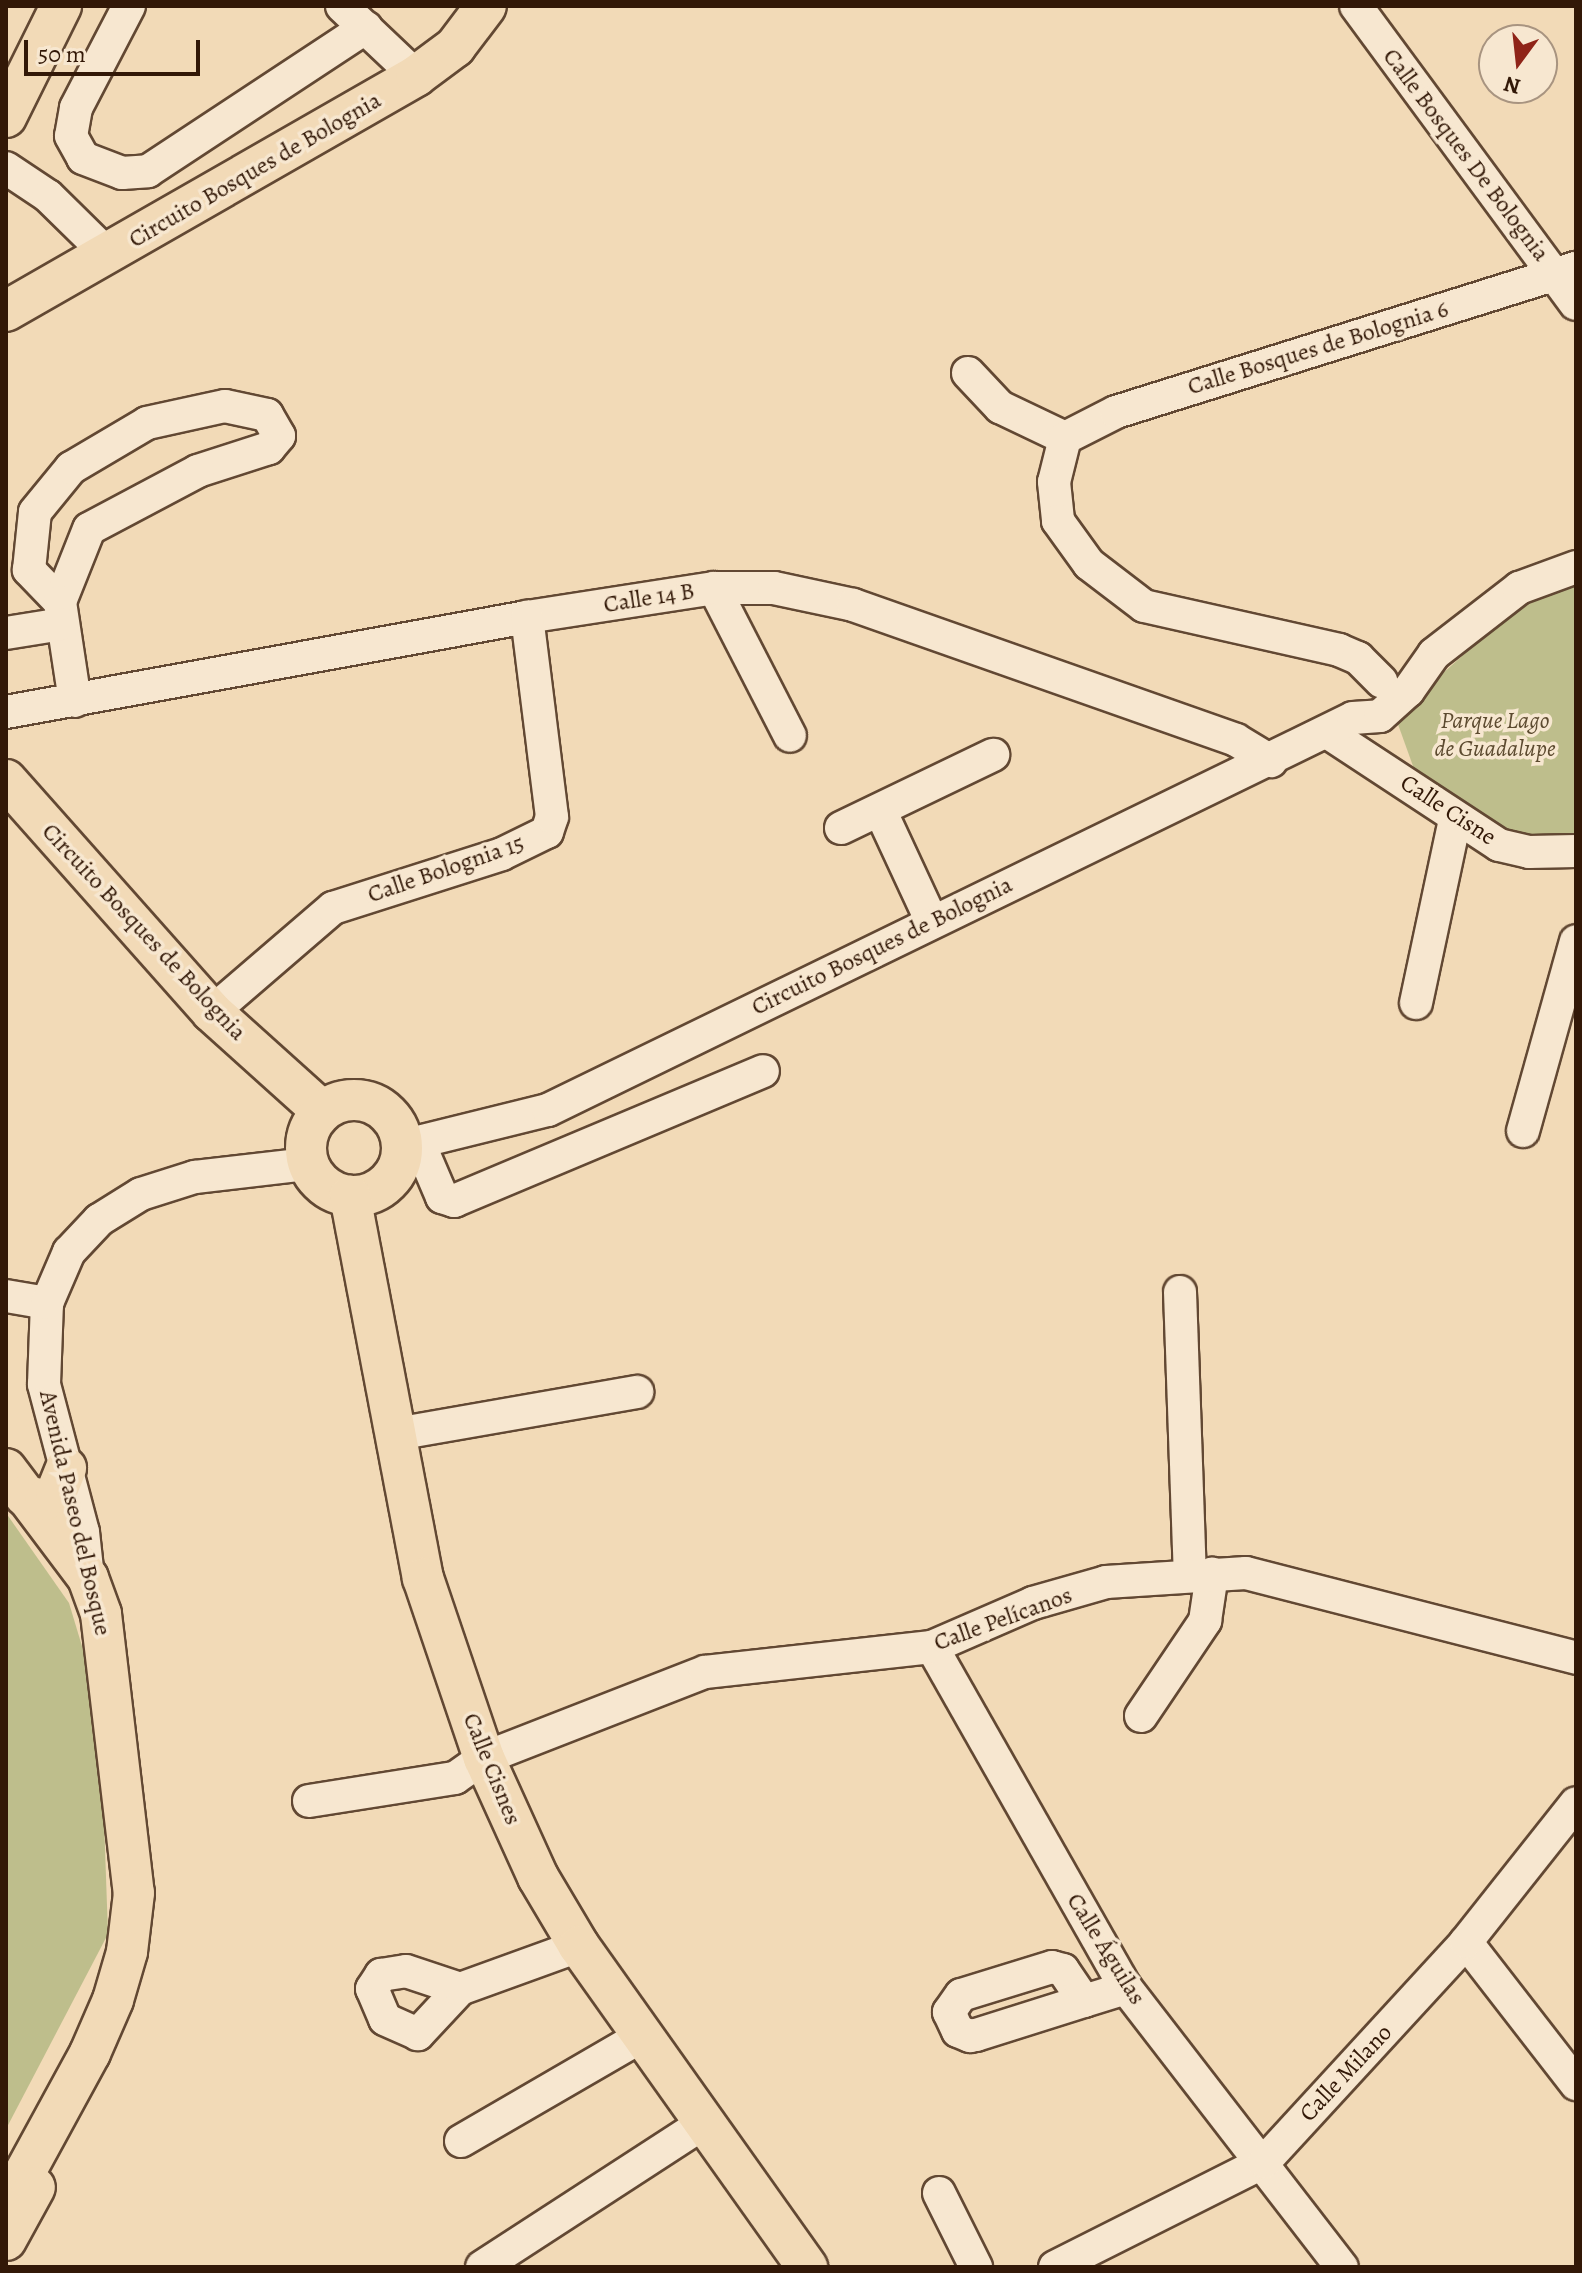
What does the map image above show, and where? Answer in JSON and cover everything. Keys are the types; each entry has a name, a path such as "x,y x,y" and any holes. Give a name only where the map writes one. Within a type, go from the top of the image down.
{"main road":[{"path":"6,117 61,6"},
{"name":"Circuito Bosques de Bolognia","path":"6,311 416,76 455,47 486,6"},
{"name":"Circuito Bosques de Bolognia","path":"6,780 212,1012 322,1111"},
{"path":"368,1102 394,1121 410,1145 386,1184 350,1196 324,1187 308,1164 307,1136 322,1111 336,1103 368,1102"},
{"name":"Calle Cisnes","path":"350,1196 423,1578 484,1758 538,1877 579,1946 702,2124 807,2267"},
{"path":"16,1482 45,1500 56,1493 66,1468"},
{"path":"16,1482 88,1578"},
{"name":"Avenida Paseo del Bosque","path":"6,2171 74,2050 97,1990 116,1895 107,1792 120,1752 101,1614 88,1578"},
{"path":"6,2207 90,2053 127,1952 134,1893 120,1752"},
{"name":"Avenida Paseo del Bosque","path":"6,2240 106,2057 145,1955 153,1896 143,1786 120,1752"}],"street":[{"path":"129,6 76,108 71,136 83,158 122,173 148,171 366,27"},
{"path":"342,6 416,76"},
{"name":"Calle Bosques De Bolognia","path":"1372,14 1565,270 1576,304"},
{"path":"48,196 83,158"},
{"path":"6,168 48,196 108,255"},
{"name":"Calle Bosques de Bolognia 6","path":"1065,438 1116,412 1565,270"},
{"path":"968,373 1000,407 1065,438 1054,482 1058,521 1089,564 1144,606 1339,650 1358,658 1381,681 1341,726"},
{"path":"61,613 29,570 35,512 71,468 147,423 225,406 267,415 279,436 269,448 198,471 89,529 61,613 75,701"},
{"name":"Circuito Bosques de Bolognia","path":"1381,681 1421,666 1519,588 1576,567"},
{"path":"714,588 790,736"},
{"name":"Calle 14 B","path":"6,712 527,617 714,588 774,588 853,605 1236,740 1271,761"},
{"path":"6,633 61,613"},
{"name":"Calle Bolognia 15","path":"212,1012 333,908 502,854 547,832 552,817 527,617"},
{"name":"Circuito Bosques de Bolognia","path":"410,1145 548,1110 1341,726 1380,716 1408,691 1421,666"},
{"name":"Calle Cisne","path":"1341,726 1455,819 1499,845 1529,852 1576,851"},
{"path":"841,828 993,755"},
{"path":"880,810 932,922"},
{"path":"1416,1003 1455,819"},
{"path":"1523,1131 1576,941"},
{"path":"410,1145 442,1197 454,1201 763,1071"},
{"name":"Avenida Paseo del Bosque","path":"88,1578 83,1532 44,1384 47,1303 69,1252 99,1220 141,1194 195,1177 308,1164"},
{"path":"1141,1716 1207,1616 1201,1574 1180,1292"},
{"path":"6,1296 47,1303"},
{"path":"396,1434 637,1392"},
{"name":"Calle Pelícanos","path":"309,1801 455,1778 484,1758 705,1672 932,1647 1033,1603 1106,1582 1246,1573 1307,1585 1576,1658"},
{"name":"Calle Águilas","path":"932,1647 1126,1988 1264,2162 1342,2267"},
{"name":"Calle Milano","path":"1055,2267 1264,2162 1466,1942 1576,1803"},
{"path":"1466,1942 1576,2084"},
{"path":"460,1989 579,1946"},
{"path":"1084,2001 1126,1988"},
{"path":"461,2141 642,2036"},
{"path":"482,2267 702,2124"},
{"path":"939,2193 976,2267"}],"green space":[{"name":"Parque Lago de Guadalupe","path":"1576,580 1576,861 1529,861 1418,780 1395,716 1508,615"},
{"path":"6,1513 69,1603 100,1706 108,1934 6,2129"}]}
